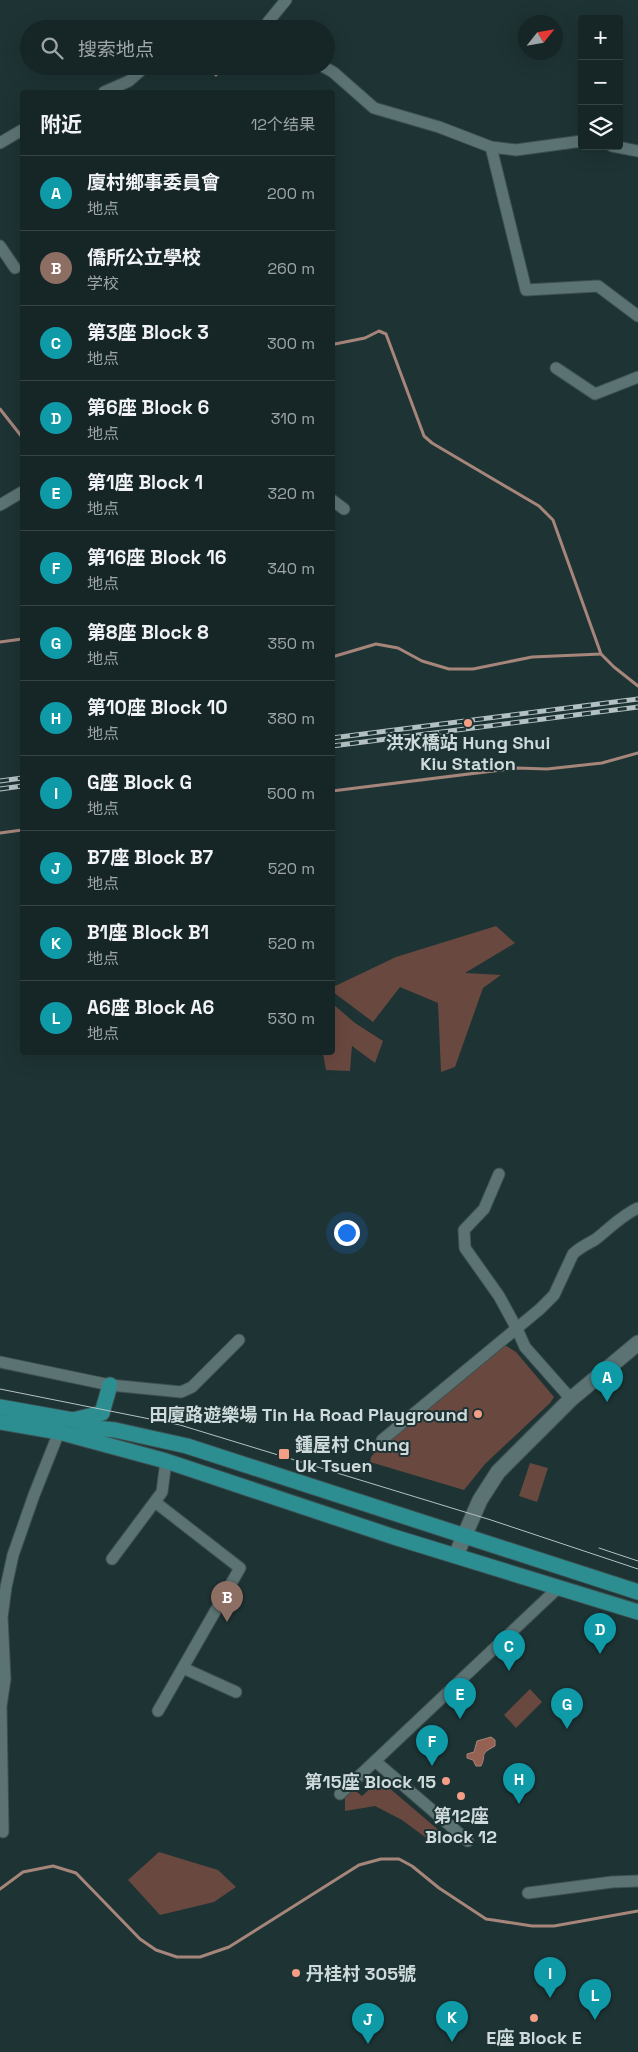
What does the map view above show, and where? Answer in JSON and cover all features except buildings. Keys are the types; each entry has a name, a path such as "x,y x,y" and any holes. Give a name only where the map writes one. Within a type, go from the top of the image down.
{"main road":[{"path":"102,1413 110,1385"},
{"path":"0,1407 73,1420 94,1428 115,1430 187,1446 638,1592"},
{"path":"73,1420 102,1413"},
{"path":"102,1413 115,1430"},
{"path":"0,1422 59,1432 166,1461 558,1588 638,1612"},
{"path":"166,1461 168,1442"}],"street":[{"path":"270,20 286,0"},
{"path":"335,74 374,108 439,127 491,147 516,150 578,142"},
{"path":"109,90 129,81 136,75"},
{"path":"0,143 20,131"},
{"path":"491,147 526,290 598,286 638,316"},
{"path":"623,148 638,151"},
{"path":"0,246 15,268"},
{"path":"556,368 595,394 638,377"},
{"path":"0,505 20,493"},
{"path":"335,502 344,509"},
{"path":"499,1174 484,1209 464,1230 465,1248 499,1296 525,1347 570,1399"},
{"path":"382,1440 517,1329 554,1295 573,1254 577,1250 594,1240 629,1212 638,1208"},
{"path":"0,1362 110,1385 181,1392 192,1387 239,1340"},
{"path":"456,1555 480,1500 498,1472 570,1399 638,1343"},
{"path":"3,1832 2,1617 13,1554 59,1432"},
{"path":"112,1559 162,1492 166,1461"},
{"path":"155,1502 240,1568 158,1711"},
{"path":"340,1794 558,1588"},
{"path":"183,1668 236,1692"},
{"path":"375,1761 468,1841"},
{"path":"528,1893 612,1882 638,1881"}],"shaded area":[{"path":"496,926 515,943 465,973 501,975 483,988 455,1067 441,1072 438,1003 400,987 373,1022 335,994 335,986 396,957"},
{"path":"335,1006 355,1023 383,1041 375,1063 352,1046 350,1071 326,1070 323,1055 335,1055"},
{"name":"田廈路遊樂場 Tin Ha Road Playground","path":"503,1344 516,1352 554,1397 550,1403 485,1464 464,1490 370,1462 371,1457 382,1444"},
{"path":"530,1463 548,1468 537,1502 519,1496"},
{"path":"530,1689 542,1702 516,1728 504,1715"},
{"path":"491,1737 495,1740 495,1746 485,1753 481,1766 476,1766 473,1760 467,1758 467,1754 474,1752 477,1741"},
{"path":"372,1779 381,1781 442,1833 433,1843 402,1820 375,1806 345,1811 345,1796 353,1789 362,1796 373,1786 368,1781"},
{"path":"159,1852 218,1870 236,1887 214,1902 160,1915 128,1880"}],"waterway":[{"path":"335,344 365,338 379,331 386,334 424,436 432,443 539,506 553,520 601,654 638,686"},
{"path":"0,409 20,434"},
{"path":"0,642 20,639"},
{"path":"335,656 376,644 398,648 422,661 449,669 473,669 532,657 601,654"},
{"path":"335,791 517,768 547,769 602,763 638,753"},
{"path":"0,833 20,830"},
{"path":"0,1889 23,1872 53,1866 76,1873 140,1939 156,1950 177,1957 200,1957 229,1947 359,1865 381,1859 399,1859 412,1866 439,1888 486,1919 532,1926 554,1926 638,1911"}],"tram line":[{"path":"0,1389 180,1425 491,1520 638,1569"},
{"path":"599,1548 638,1561"}],"railway":[{"path":"335,738 638,699"},
{"path":"335,746 638,707"},
{"path":"0,781 20,778"},
{"path":"0,789 20,786"}],"place":[{"name":"洪水橋站 Hung Shui Kiu Station","path":"468,723"},
{"name":"廈村鄉事委員會","path":"607,1402"},
{"name":"田廈路遊樂場 Tin Ha Road Playground","path":"478,1414"},
{"name":"鍾屋村 Chung Uk Tsuen","path":"284,1454"},
{"name":"僑所公立學校","path":"227,1622"},
{"name":"第6座 Block 6","path":"600,1654"},
{"name":"第3座 Block 3","path":"509,1671"},
{"name":"第1座 Block 1","path":"460,1719"},
{"name":"第8座 Block 8","path":"567,1729"},
{"name":"第16座 Block 16","path":"432,1766"},
{"name":"第15座 Block 15","path":"446,1781"},
{"name":"第12座 Block 12","path":"461,1796"},
{"name":"第10座 Block 10","path":"519,1804"},
{"name":"丹桂村 305號","path":"296,1973"},
{"name":"G座 Block G","path":"550,1998"},
{"name":"E座 Block E","path":"534,2018"},
{"name":"A6座 Block A6","path":"595,2020"},
{"name":"B1座 Block B1","path":"452,2042"},
{"name":"B7座 Block B7","path":"368,2044"}]}
